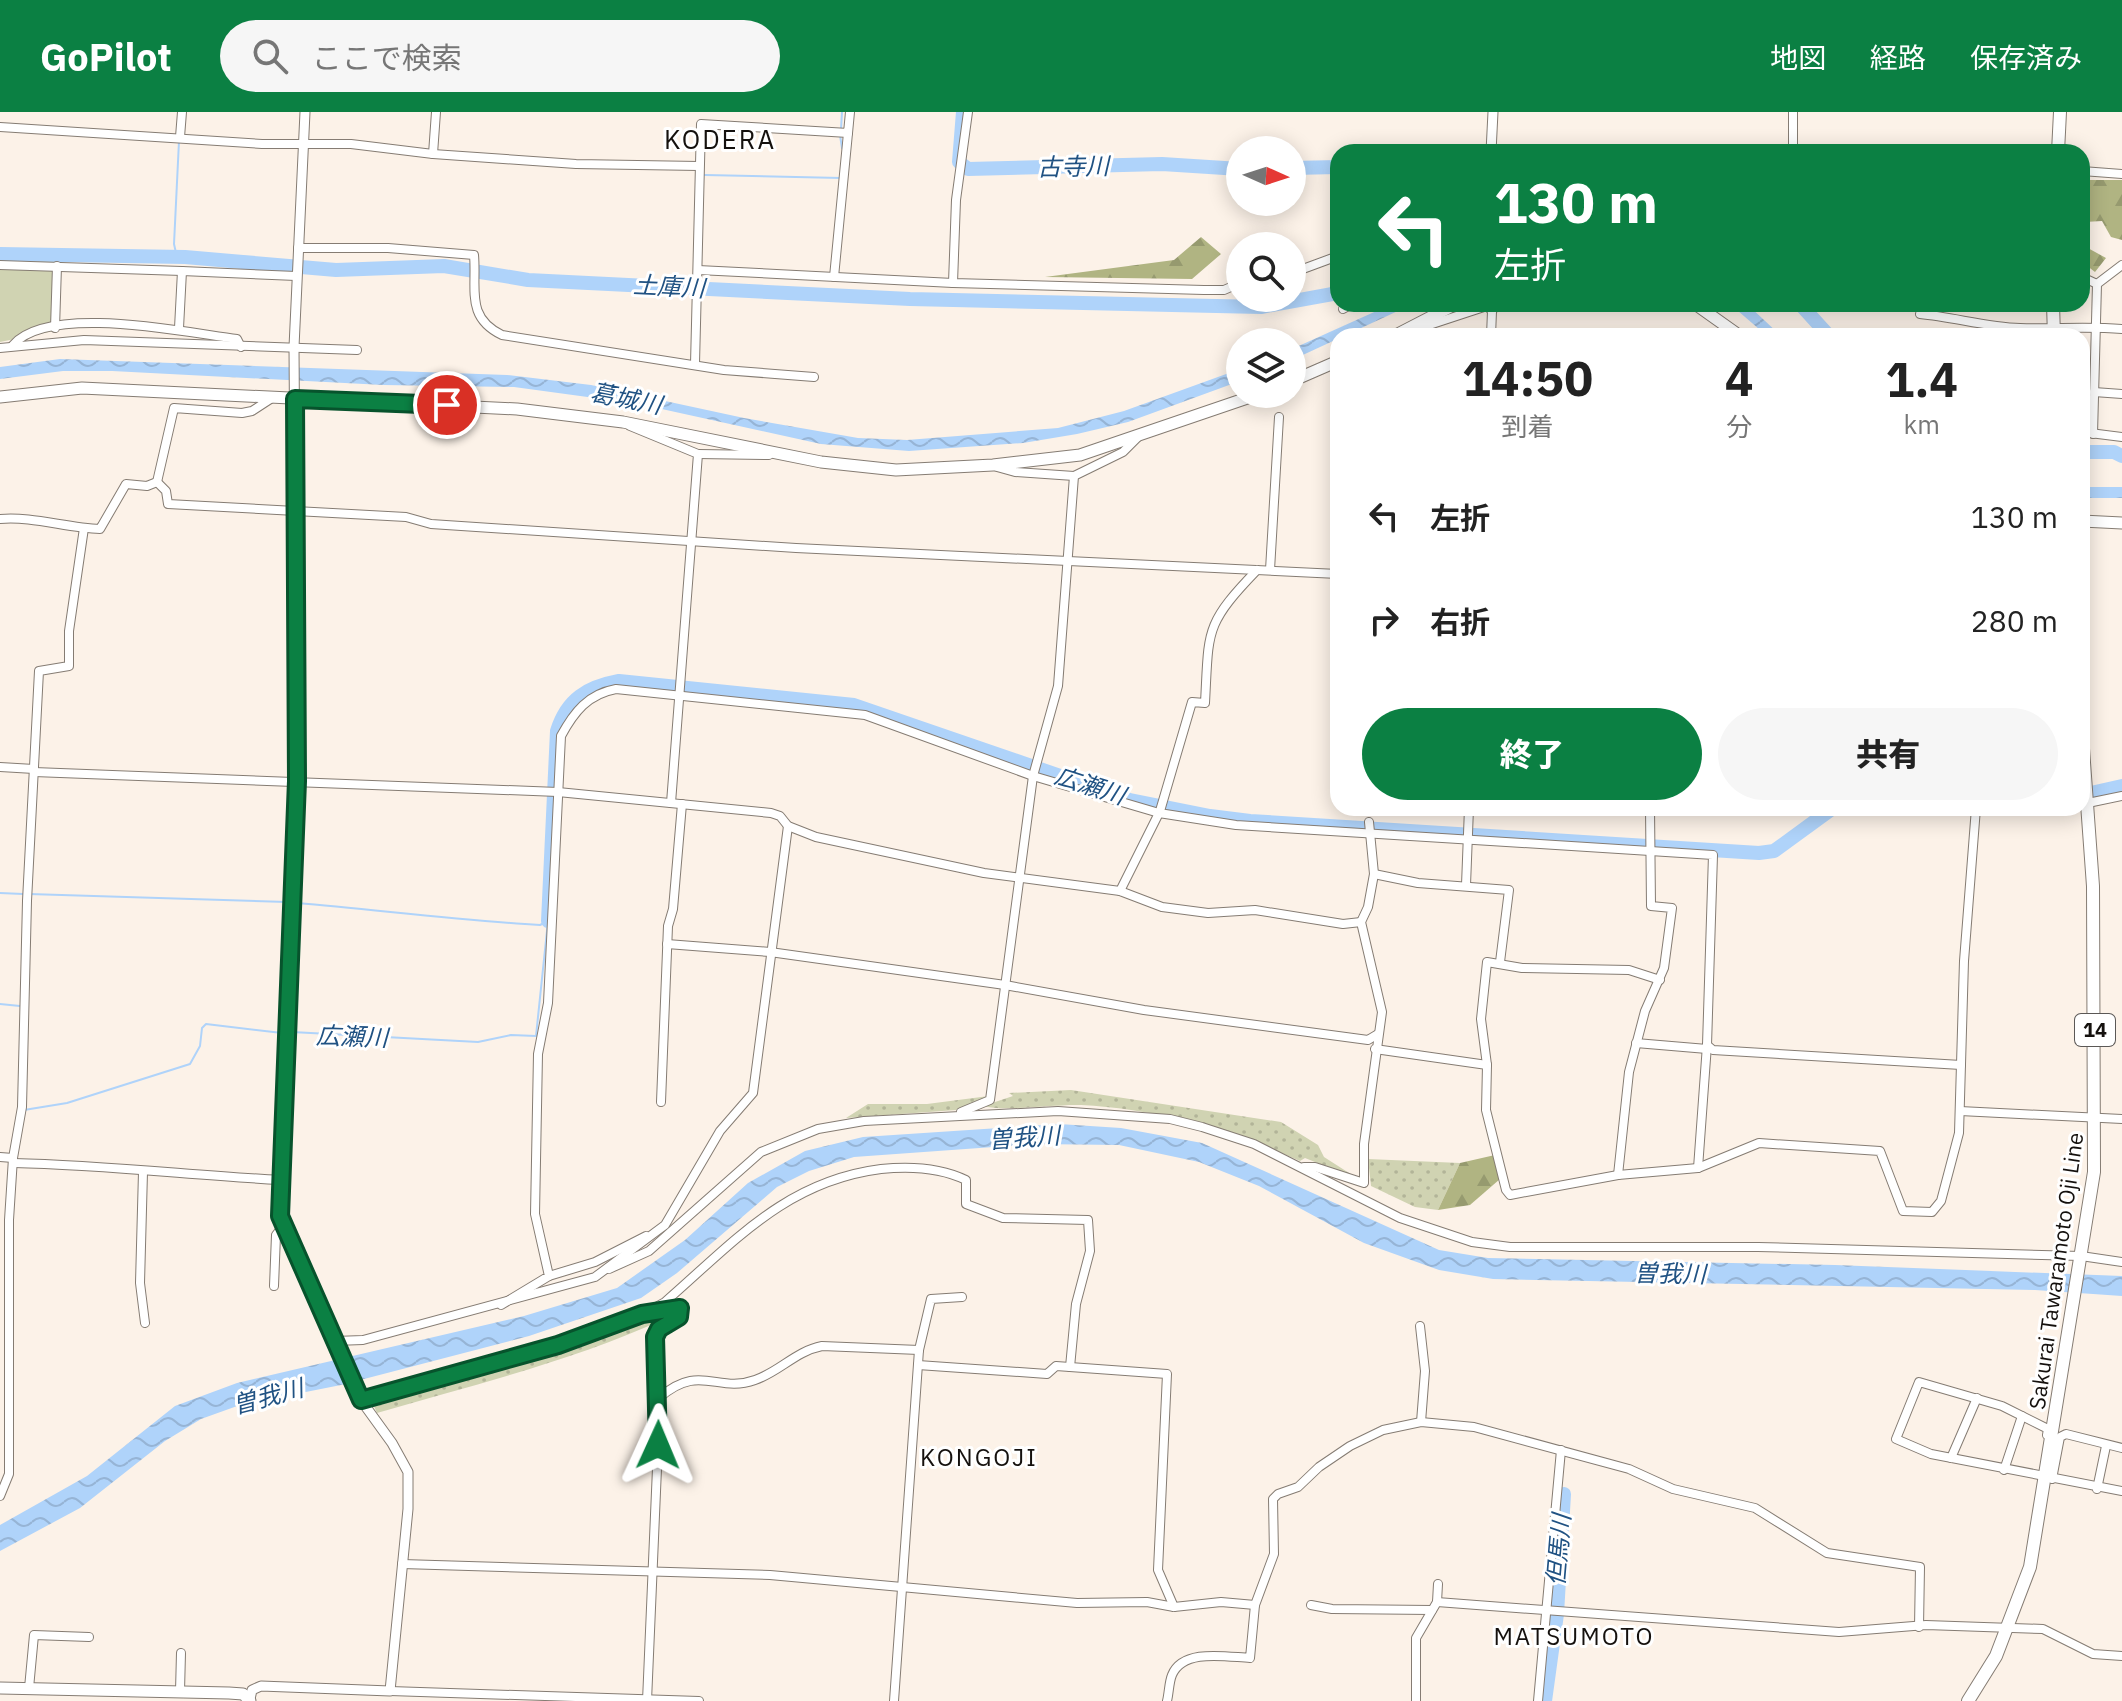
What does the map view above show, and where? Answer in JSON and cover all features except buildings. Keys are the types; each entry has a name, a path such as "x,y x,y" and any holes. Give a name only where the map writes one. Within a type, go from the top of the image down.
{"main road":[{"path":"2058,144 2060,112"},
{"path":"1410,328 1440,312"},
{"path":"1706,312 1729,328"},
{"path":"1306,375 1330,364"},
{"path":"0,397 82,388 504,408 623,422 781,455 874,469 993,465 1080,455 1226,406"},
{"path":"2090,521 2122,523"},
{"name":"Sakurai Tawaramoto Oji Line","path":"1968,1701 1996,1656 2030,1567 2049,1479 2094,1172 2093,886 2086,816"},
{"path":"0,1688 243,1694 250,1700"}],"street":[{"path":"177,136 182,112"},
{"path":"305,112 294,347 298,509 297,781 280,1180 283,1226 359,1398 408,1472 390,1691"},
{"path":"433,154 436,112"},
{"path":"834,277 850,112"},
{"path":"953,283 956,200 968,112"},
{"path":"1491,144 1493,112"},
{"path":"1793,112 1793,144"},
{"path":"695,364 701,124 848,133"},
{"path":"0,127 177,136 262,144 304,142 576,164 699,166"},
{"path":"2090,172 2122,174"},
{"path":"298,248 431,250 474,255 476,310 486,327 502,335 724,370 814,377"},
{"path":"1306,268 1330,259"},
{"path":"0,265 296,276"},
{"path":"2093,434 2097,284 2122,265"},
{"path":"55,328 57,266"},
{"path":"179,328 182,271"},
{"path":"698,274 1226,289"},
{"path":"2090,281 2097,284"},
{"path":"1419,328 1468,312"},
{"path":"1920,314 2017,328"},
{"path":"13,346 22,337 80,322 179,328 237,339 241,347"},
{"path":"2084,328 2122,329"},
{"path":"0,348 84,340 357,350"},
{"path":"2094,392 2122,394"},
{"path":"157,482 174,408 242,413 252,411 273,398"},
{"path":"1270,570 1279,417"},
{"path":"623,422 647,436 698,454 781,455"},
{"path":"2090,433 2122,437"},
{"path":"993,465 1015,472 1074,476 1123,452 1138,437"},
{"path":"671,803 698,454"},
{"path":"957,1114 990,1100 1033,774 1058,686 1074,476"},
{"path":"157,482 166,491 168,504 298,509 406,517 431,524 691,541 1330,574"},
{"path":"0,519 23,519 84,528 103,526 126,484 147,486 157,482"},
{"path":"0,1496 9,1474 7,1287 14,1160 22,1110 39,671 69,666 69,631 84,528"},
{"path":"1120,891 1161,809 1192,702 1205,703 1209,636 1215,617 1257,570"},
{"path":"549,1276 535,1214 535,1190 538,1054 548,1003 554,793 561,736 580,708 597,692 616,689 865,715 1033,774 1161,809 1236,825 1468,836 1713,855 1707,1047 1698,1168"},
{"path":"0,767 554,793 771,813 780,816 788,826 846,843 1021,878 1120,891 1162,907 1208,913 1255,910 1343,924 1361,922"},
{"path":"2090,801 2122,796"},
{"path":"661,1102 667,944 682,804"},
{"path":"1466,885 1469,816"},
{"path":"1618,1175 1626,1091 1645,1011 1660,980 1672,908 1651,906 1649,816"},
{"path":"1660,980 1629,970 1522,968 1487,962 1481,1019 1487,1065 1486,1110 1510,1195 1618,1175 1698,1168 1759,1143 1880,1151 1903,1211 1932,1212 1937,1209 1944,1192 1959,1133 1964,961 1975,816"},
{"path":"609,1269 665,1225 720,1131 753,1093 788,826"},
{"path":"1303,1167 1315,1167 1364,1183 1364,1144 1382,1012 1361,922 1368,907 1374,874 1369,830"},
{"path":"1374,874 1418,883 1509,890 1500,962"},
{"path":"667,944 770,952 1005,985 1144,1010 1368,1040 1378,1034"},
{"path":"1636,1043 1961,1065"},
{"path":"1375,1049 1487,1065"},
{"path":"336,1344 501,1305 595,1277 649,1251 761,1152 818,1129 864,1121 957,1114 1058,1111 1170,1119 1254,1144 1400,1218 1440,1233 1510,1247 1758,1247 2122,1262"},
{"path":"1960,1111 2122,1119"},
{"path":"0,1157 106,1165 143,1172 280,1180"},
{"path":"359,1398 558,1345 642,1314 665,1302 767,1212 796,1194 861,1172 920,1166 966,1180 966,1204 1003,1218 1088,1220 1090,1251 1076,1304 1070,1367"},
{"path":"143,1172 140,1283 145,1323"},
{"path":"501,1305 549,1276 595,1262 693,1211"},
{"path":"274,1286 276,1235 283,1226"},
{"path":"894,1701 919,1350 931,1299 962,1297"},
{"path":"642,1314 676,1307 680,1311 679,1317 656,1333 659,1398 647,1700"},
{"path":"1420,1326 1425,1371 1421,1422"},
{"path":"659,1398 677,1382 690,1379 755,1380 809,1348 919,1350"},
{"path":"918,1365 1047,1374 1056,1366 1167,1374 1158,1570 1174,1607"},
{"path":"2049,1479 2042,1472 2048,1429 1977,1398 1919,1382 1897,1442 2004,1470 2097,1489 2122,1491"},
{"path":"1951,1458 1977,1398"},
{"path":"2004,1470 2022,1416"},
{"path":"1167,1701 1171,1676 1188,1660 1250,1658 1255,1605 1274,1554 1273,1499 1298,1487 1319,1467 1372,1435 1404,1423 1474,1427 1561,1450 1629,1469 1687,1493 1755,1508 1827,1553 1920,1567 1919,1627"},
{"path":"2049,1479 2060,1437 2066,1434 2122,1448"},
{"path":"2097,1489 2106,1446"},
{"path":"1538,1701 1561,1450"},
{"path":"402,1564 770,1575 1077,1603 1147,1602 1174,1607 1221,1602 1255,1605"},
{"path":"1416,1701 1416,1638 1435,1606 1438,1584"},
{"path":"1311,1605 1332,1609 1435,1606 1545,1609 1839,1632 1919,1627 2043,1629 2093,1654 2122,1656"},
{"path":"29,1688 34,1635 89,1637"},
{"path":"180,1691 181,1653"},
{"path":"250,1700 252,1690 261,1686 699,1701"}],"green space":[{"path":"2090,180 2122,180 2122,240 2111,237 2102,221 2090,222"},
{"path":"1201,237 1221,254 1192,279 1045,277 1174,260"},
{"path":"2090,249 2106,258 2095,272 2090,268"},
{"path":"0,261 59,261 59,330 0,342"},
{"path":"1071,1090 1281,1122 1318,1145 1324,1157 1360,1180 1305,1158 1300,1161 1247,1140 1166,1116 1081,1105 983,1106 1013,1096 1009,1093"},
{"path":"989,1096 956,1110 846,1118 868,1104 927,1104"},
{"path":"1495,1155 1500,1179 1470,1205 1438,1210 1460,1163"},
{"path":"1368,1159 1460,1163 1438,1210 1415,1207 1371,1186"},
{"path":"667,1313 666,1318 631,1333 524,1371 377,1413 373,1404 378,1397 535,1357"}],"water":[{"path":"1374,312 1396,312 1361,328 1339,328"},
{"path":"1739,312 1756,312 1772,328 1758,328"},
{"path":"1330,332 1330,342 1306,354 1306,343"},
{"name":"葛城川","path":"60,359 507,375 591,385 744,418 858,438 907,440 1058,428 1124,411 1226,374 1226,386 1128,422 1077,434 1023,443 909,451 821,444 639,404 514,387 383,385 112,371 63,371 0,379 0,367"},
{"path":"2090,487 2122,487 2122,498 2090,498"},
{"name":"曽我川","path":"1059,1124 1121,1128 1202,1143 1439,1250 1488,1258 1835,1265 2122,1276 2122,1296 2035,1290 1493,1279 1439,1270 1364,1243 1259,1186 1199,1162 1119,1145 1034,1144 854,1157 809,1171 777,1187 677,1273 641,1298 529,1336 341,1385 240,1405 201,1419 165,1441 80,1508 0,1551 0,1525 87,1476 175,1406 237,1383 524,1316 617,1288 685,1240 748,1183 805,1151 863,1137"}],"waterway":[{"path":"841,129 842,112"},
{"name":"古寺川","path":"963,112 959,162 968,169 1162,164 1226,168"},
{"path":"840,135 842,148"},
{"path":"179,141 174,244 176,253 185,257"},
{"name":"古寺川","path":"1306,168 1330,167"},
{"path":"705,175 841,178"},
{"name":"土庫川","path":"0,254 185,257 336,270 444,266 528,280 910,299 1261,307 1330,294"},
{"name":"土庫川","path":"1807,312 1822,328"},
{"name":"土庫川","path":"2090,452 2114,452 2122,456"},
{"name":"広瀬川","path":"548,921 557,731 566,711 580,696 619,681 854,705 1130,800 1250,821 1759,853 1774,851 1822,816"},
{"name":"広瀬川","path":"2090,793 2122,786"},
{"name":"広瀬川","path":"0,893 23,894"},
{"name":"広瀬川","path":"29,894 287,902"},
{"name":"広瀬川","path":"292,1032 478,1042 511,1035 536,1036 548,921 540,925 509,923 297,903"},
{"name":"広瀬川","path":"0,1004 20,1006"},
{"name":"広瀬川","path":"24,1110 67,1103 190,1064 200,1046 202,1028 206,1024 282,1033"},
{"name":"但馬川","path":"1545,1701 1557,1614 1564,1494"}],"district":[{"name":"KODERA","path":"720,140"},
{"name":"KONGOJI","path":"979,1458"},
{"name":"MATSUMOTO","path":"1574,1637"}],"route":[{"path":"447,405 295,399 298,509 297,781 280,1216 361,1400 558,1345 642,1314 680,1308 679,1317 659,1329 655,1337 658,1445"}]}
